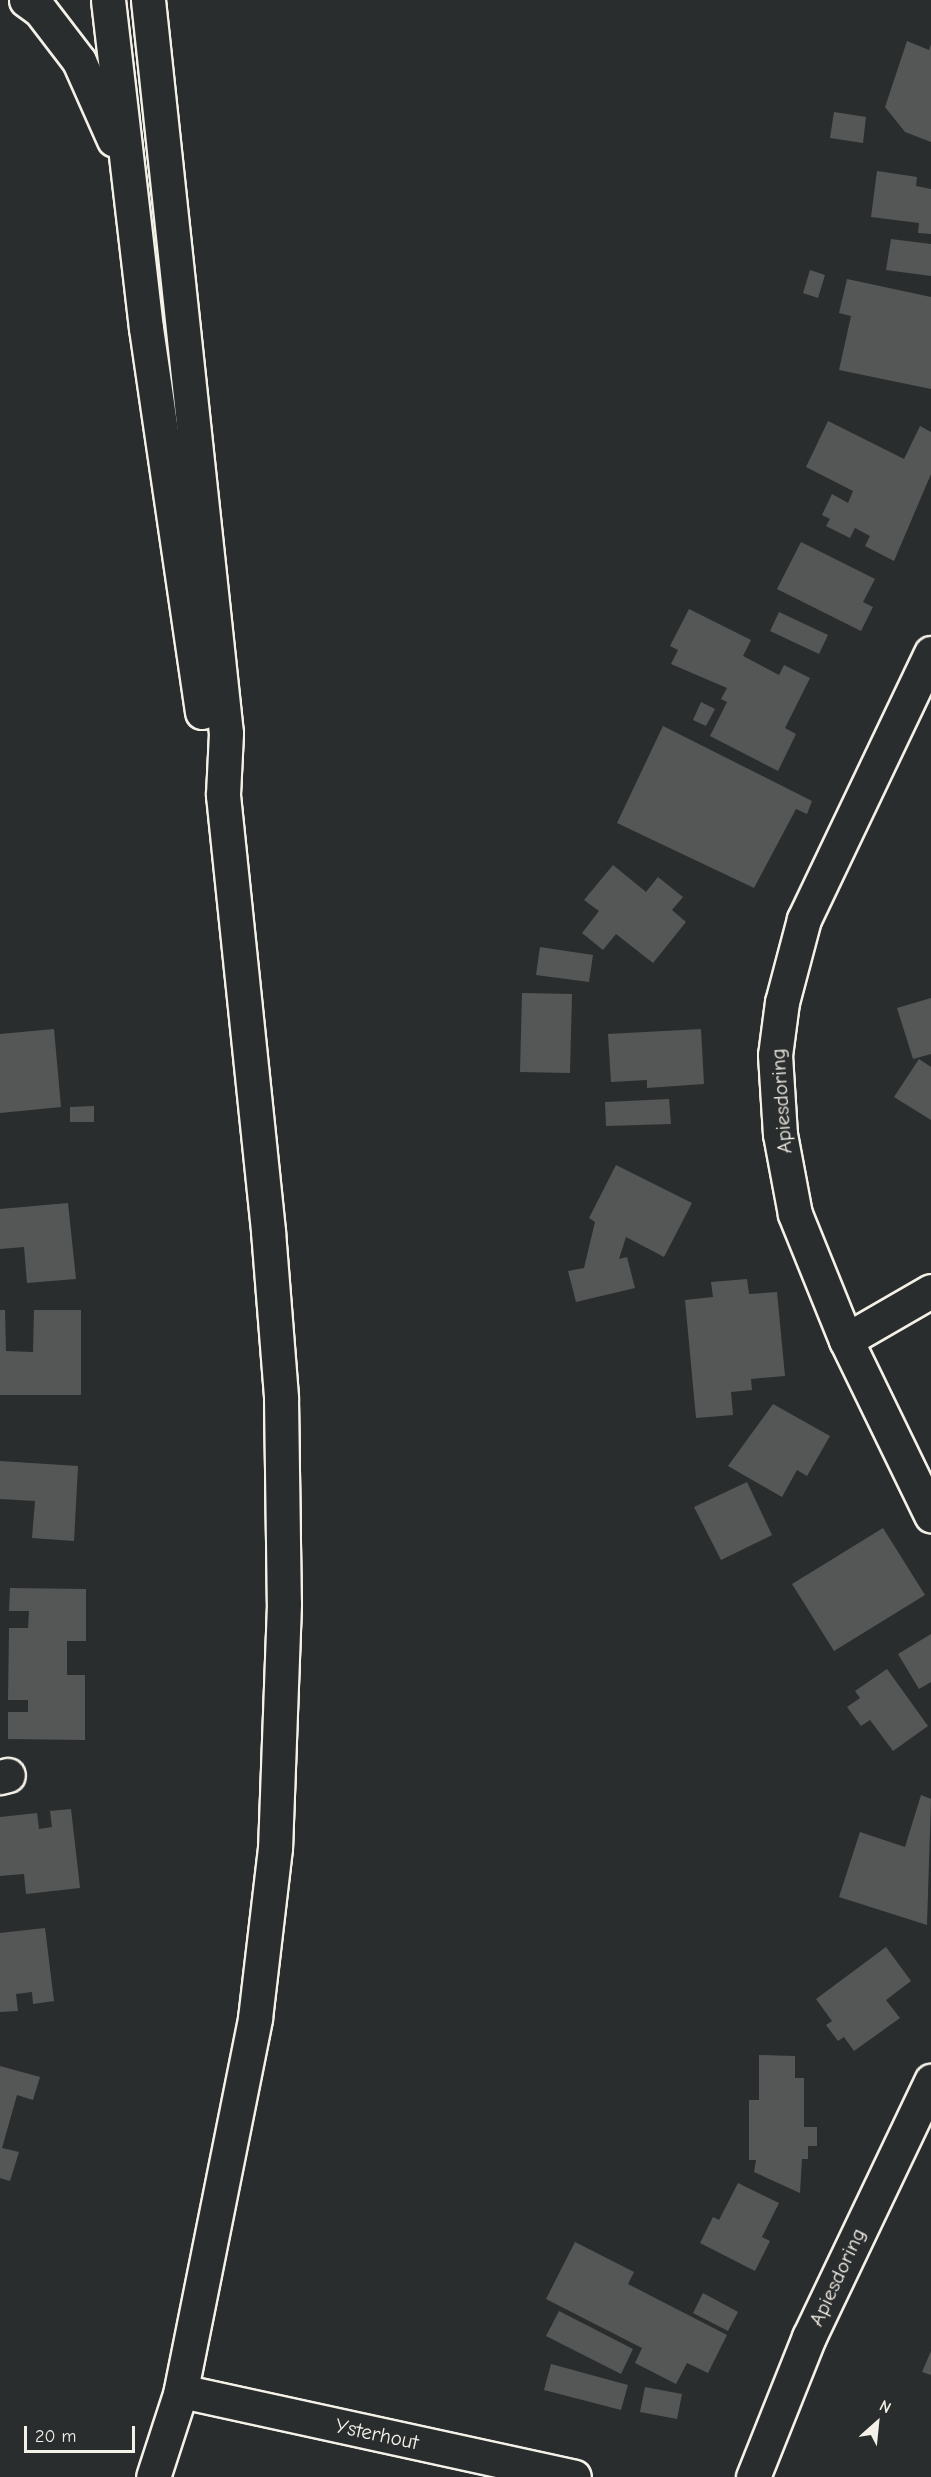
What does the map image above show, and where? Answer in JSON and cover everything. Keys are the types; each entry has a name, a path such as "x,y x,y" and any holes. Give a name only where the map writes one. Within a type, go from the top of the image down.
{"street":[{"path":"26,0 40,10 79,61 128,172"},
{"path":"108,0 128,172 205,736 222,795"},
{"path":"148,0 226,734 222,795 281,1398 282,1739 275,1848 255,2019 181,2391 153,2477"},
{"name":"Apiesdoring","path":"931,653 804,919 782,1002 775,1056 780,1134 795,1214 846,1340 931,1515"},
{"path":"846,1340 931,1291"},
{"name":"Apiesdoring","path":"753,2477 809,2337 931,2081"},
{"name":"Ysterhout","path":"181,2391 574,2477"}],"building":[{"path":"907,41 929,50 931,44 931,142 905,132 885,107"},
{"path":"834,112 866,117 863,143 830,138"},
{"path":"877,171 917,177 916,186 931,189 931,234 918,233 919,223 871,217"},
{"path":"891,239 931,244 931,276 886,270"},
{"path":"810,270 825,275 818,298 803,293"},
{"path":"847,279 931,297 931,389 839,370 851,316 839,313"},
{"path":"828,421 904,459 920,426 931,432 931,474 894,561 865,546 870,536 855,528 850,538 826,526 830,519 822,515 832,494 848,503 853,491 806,467"},
{"path":"801,542 875,579 863,602 873,607 861,631 777,589"},
{"path":"689,609 751,640 743,656 779,675 784,665 810,678 785,728 796,734 778,771 710,736 727,702 721,699 727,688 671,664 678,650 670,646"},
{"path":"779,612 828,635 819,654 770,631"},
{"path":"701,702 715,709 706,726 693,720"},
{"path":"663,726 812,801 807,814 796,809 754,888 617,823"},
{"path":"613,865 646,892 658,877 683,897 672,910 686,922 653,963 616,934 603,950 582,933 599,911 584,900"},
{"path":"540,947 593,955 589,982 536,975"},
{"path":"522,993 572,994 570,1073 520,1072"},
{"path":"931,998 931,1054 913,1059 897,1008"},
{"path":"54,1029 61,1107 0,1113 0,1034"},
{"path":"701,1029 704,1084 647,1088 647,1080 611,1082 608,1034"},
{"path":"919,1059 931,1067 931,1120 894,1097"},
{"path":"669,1099 671,1124 606,1126 605,1102"},
{"path":"94,1106 94,1122 70,1122 70,1107"},
{"path":"616,1165 692,1203 664,1257 626,1237 619,1259 627,1257 635,1288 576,1302 568,1271 584,1268 595,1222 589,1218"},
{"path":"68,1203 76,1279 27,1283 24,1247 0,1249 0,1209"},
{"path":"747,1279 749,1294 777,1292 785,1376 751,1379 752,1390 731,1392 733,1415 696,1418 685,1300 713,1297 711,1282"},
{"path":"0,1310 5,1310 6,1351 33,1352 34,1310 81,1310 81,1395 0,1395"},
{"path":"773,1404 830,1436 807,1476 797,1470 782,1497 728,1466"},
{"path":"0,1461 78,1466 74,1541 32,1538 35,1501 0,1499"},
{"path":"747,1482 772,1535 721,1560 694,1507"},
{"path":"883,1528 925,1595 834,1651 792,1584"},
{"path":"10,1588 86,1589 86,1641 67,1641 67,1675 85,1675 85,1740 8,1739 8,1712 28,1712 28,1700 8,1700 9,1628 28,1628 29,1611 9,1611"},
{"path":"931,1634 931,1682 919,1689 898,1654"},
{"path":"887,1669 928,1726 893,1751 870,1720 861,1726 847,1707 860,1698 855,1691"},
{"path":"921,1795 931,1799 927,1925 839,1897 860,1832 905,1847"},
{"path":"71,1809 80,1888 26,1894 24,1874 0,1876 0,1817 37,1813 39,1829 52,1827 50,1811"},
{"path":"45,1928 54,2001 33,2004 32,1992 16,1994 18,2011 0,2012 0,1933"},
{"path":"886,1947 911,1981 886,2000 900,2018 854,2051 844,2037 838,2041 826,2025 832,2021 816,1999"},
{"path":"759,2055 795,2056 795,2078 804,2078 804,2127 817,2127 817,2146 808,2146 808,2159 802,2159 800,2193 754,2172 756,2160 749,2160 749,2100 759,2100"},
{"path":"0,2066 40,2077 33,2100 17,2095 2,2148 19,2152 10,2181 0,2178"},
{"path":"738,2183 779,2203 762,2237 770,2241 755,2271 700,2243 713,2217 719,2220"},
{"path":"575,2242 634,2272 628,2284 727,2335 708,2373 687,2363 676,2384 635,2363 642,2348 546,2299"},
{"path":"703,2293 738,2312 728,2331 693,2313"},
{"path":"559,2311 633,2349 621,2374 546,2336"},
{"path":"931,2351 931,2375 922,2372"},
{"path":"551,2364 628,2385 621,2410 544,2390"},
{"path":"645,2387 682,2394 677,2419 640,2412"}]}
